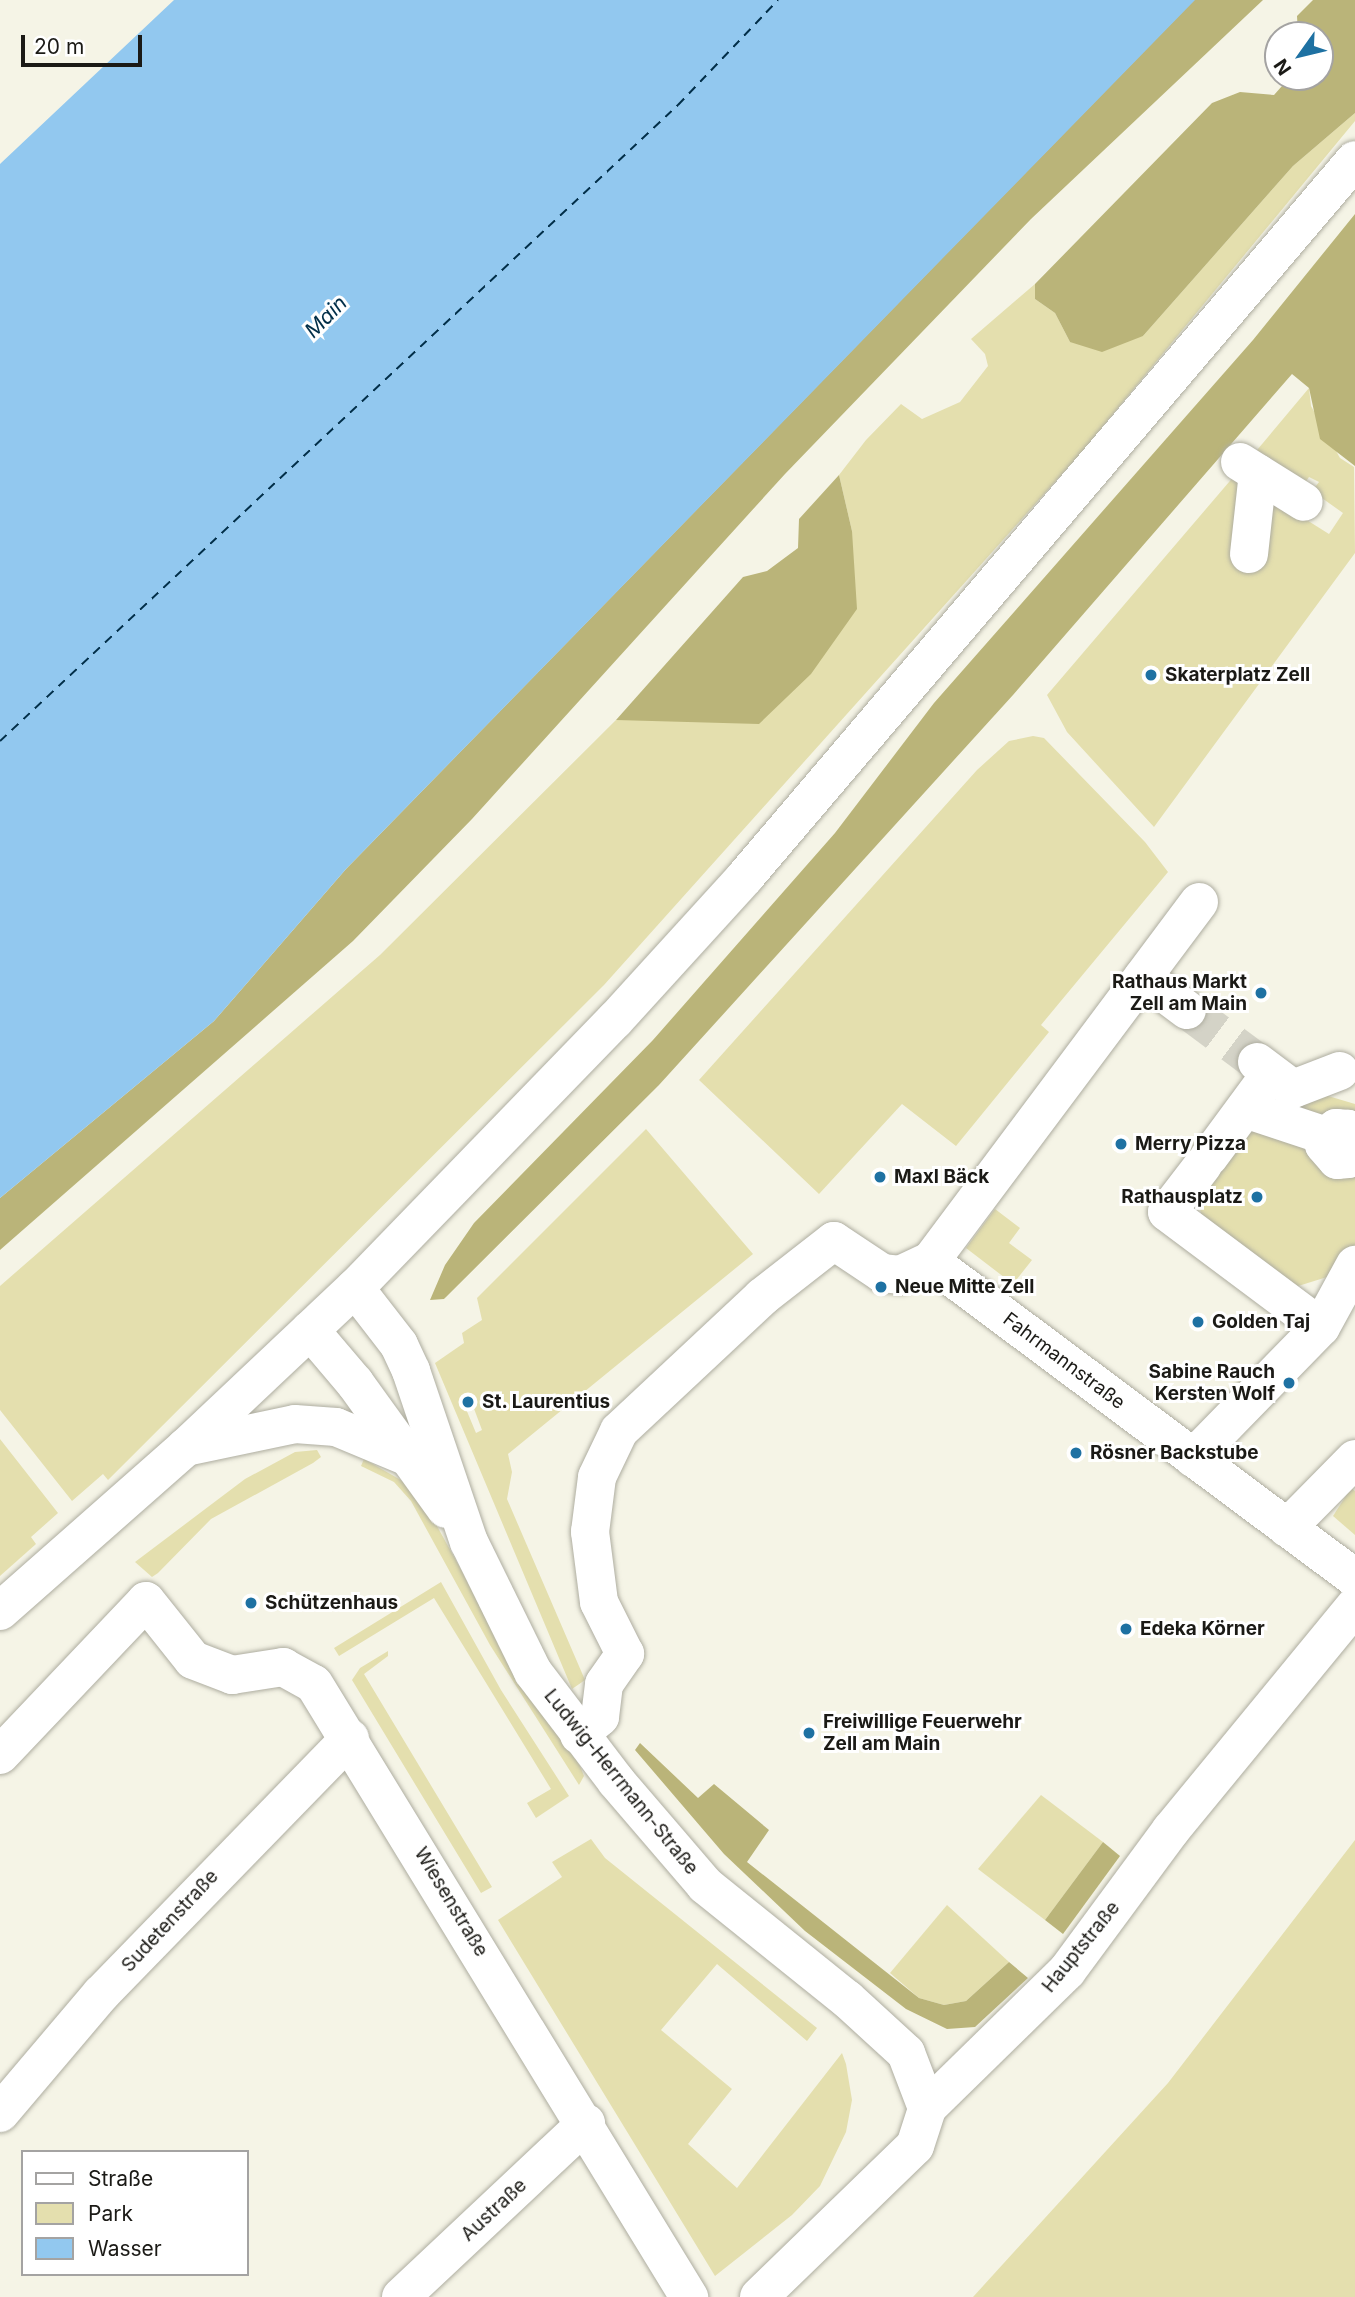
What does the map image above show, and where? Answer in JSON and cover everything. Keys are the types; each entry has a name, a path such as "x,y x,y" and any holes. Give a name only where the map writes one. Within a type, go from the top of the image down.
{"street":[{"path":"0,1611 186,1447 355,1288 615,1020 745,877 1355,160"},
{"path":"1249,554 1247,466 1304,502"},
{"path":"579,1735 600,1717 604,1684 625,1654 599,1602 590,1532 597,1477 619,1431 762,1297 834,1241 882,1273 900,1275 930,1261 1199,902"},
{"path":"1143,977 1187,1010"},
{"path":"1321,1327 1167,1212 1245,1109 1264,1068 1293,1089 1339,1070"},
{"path":"1245,1109 1349,1146"},
{"name":"Fahrmannstraße","path":"930,1261 1355,1578"},
{"path":"1193,1458 1321,1327 1355,1265"},
{"name":"Ludwig-Herrmann-Straße","path":"355,1288 399,1345 411,1371 469,1542 533,1672 579,1735 705,1885 847,2000 905,2053 927,2108"},
{"name":"Ludwig-Herrmann-Straße","path":"310,1330 408,1457 469,1542"},
{"path":"186,1447 295,1424 336,1427 408,1457"},
{"path":"1287,1528 1355,1459"},
{"name":"Wiesenstraße","path":"0,1755 146,1601 193,1660 232,1675 283,1667 314,1684 351,1738 690,2297"},
{"name":"Hauptstraße","path":"759,2297 915,2146 927,2108 1171,1830 1355,1606"},
{"name":"Sudetenstraße","path":"0,2113 101,1994 351,1738"},
{"name":"Austraße","path":"401,2297 586,2123"}],"green space":[{"path":"1355,113 1355,121 1080,454 604,985 108,1480 103,1474 72,1501 0,1410 0,1286 380,955 616,720 664,719 852,531 839,475 866,440 901,404 922,419 960,402 988,366 985,354 971,339 1035,284 1035,299 1055,313 1070,342 1143,336 1293,166"},
{"path":"1309,388 1311,406 1340,458 1354,467 1355,553 1154,827 1067,732 1047,695 1235,475 1329,534 1343,513 1312,491 1319,482 1309,477 1299,491 1252,456"},
{"path":"1033,736 1044,738 1145,842 1168,872 1041,1025 1049,1032 956,1146 902,1104 819,1194 699,1080 977,770 1009,741"},
{"path":"1308,1090 1355,1104 1355,1129 1269,1110"},
{"path":"1251,1119 1355,1160 1355,1245 1327,1277 1295,1287 1201,1214 1197,1191"},
{"path":"646,1129 753,1254 508,1454 512,1472 507,1499 585,1680 572,1689 435,1363 464,1343 462,1333 482,1320 477,1298","holes":["473,1406 482,1430 476,1433 466,1409"]},
{"path":"995,1209 1020,1228 1009,1243 1032,1260 1013,1284 966,1248"},
{"path":"0,1439 58,1513 31,1537 36,1544 0,1576"},
{"path":"317,1450 321,1457 313,1463 211,1519 152,1577 135,1562 245,1479 295,1452"},
{"path":"364,1459 406,1483 427,1508 495,1631 580,1766 584,1776 579,1785 490,1645 411,1501 394,1482 361,1466"},
{"path":"1351,1488 1355,1491 1355,1535 1333,1516"},
{"path":"441,1582 501,1690 569,1796 536,1818 527,1803 551,1789 434,1598 339,1656 334,1648"},
{"path":"388,1651 388,1656 364,1674 492,1887 481,1893 352,1680 360,1668"},
{"path":"1041,1795 1103,1842 1045,1920 978,1869"},
{"path":"591,1839 605,1858 817,2028 807,2041 717,1964 661,2030 732,2089 688,2144 737,2188 842,2053 846,2064 852,2100 846,2132 820,2186 792,2215 715,2276 498,1920 562,1877 552,1862"},
{"path":"1355,1840 1355,2297 973,2297 1168,2083"},
{"path":"947,1905 1009,1962 966,2001 944,2005 919,1998 890,1973"}],"shaded area":[{"path":"1194,0 1263,0 1031,219 785,474 472,819 353,941 0,1250 0,1198 214,1021 346,869"},
{"path":"1313,0 1355,0 1355,113 1293,166 1143,336 1102,352 1070,342 1055,313 1035,299 1035,284 1212,103 1240,92 1274,95 1278,91 1334,91 1334,21 1297,21 1297,16"},
{"path":"1355,214 1355,466 1320,439 1309,388 1292,374 1013,695 659,1085 444,1299 430,1300 445,1265 474,1223 653,1040 835,833 934,703 1253,340"},
{"path":"839,475 852,531 857,609 811,674 759,724 616,720 743,577 767,571 798,548 799,519"},
{"path":"640,1743 698,1798 714,1784 769,1830 747,1862 919,1998 944,2005 966,2001 1009,1962 1028,1978 975,2027 947,2029 906,2009 805,1931 724,1854 635,1750"},
{"path":"1103,1842 1120,1856 1063,1934 1045,1920"}],"water":[{"name":"Main","path":"174,0 1195,0 346,869 214,1021 0,1198 0,164"}],"ferry route":[{"path":"0,741 678,105 778,0"}],"tunnel":[{"path":"1187,1010 1257,1062"}],"place":[{"name":"Skaterplatz Zell","path":"1151,675"},
{"name":"Rathaus Markt Zell am Main","path":"1261,993"},
{"name":"Merry Pizza","path":"1121,1144"},
{"name":"Maxl Bäck","path":"880,1177"},
{"name":"Rathausplatz","path":"1257,1197"},
{"name":"Neue Mitte Zell","path":"881,1287"},
{"name":"Golden Taj","path":"1198,1322"},
{"name":"Sabine Rauch Kersten Wolf","path":"1289,1383"},
{"name":"St. Laurentius","path":"468,1402"},
{"name":"Rösner Backstube","path":"1076,1453"},
{"name":"Schützenhaus","path":"251,1603"},
{"name":"Edeka Körner","path":"1126,1629"},
{"name":"Freiwillige Feuerwehr Zell am Main","path":"809,1733"}]}
